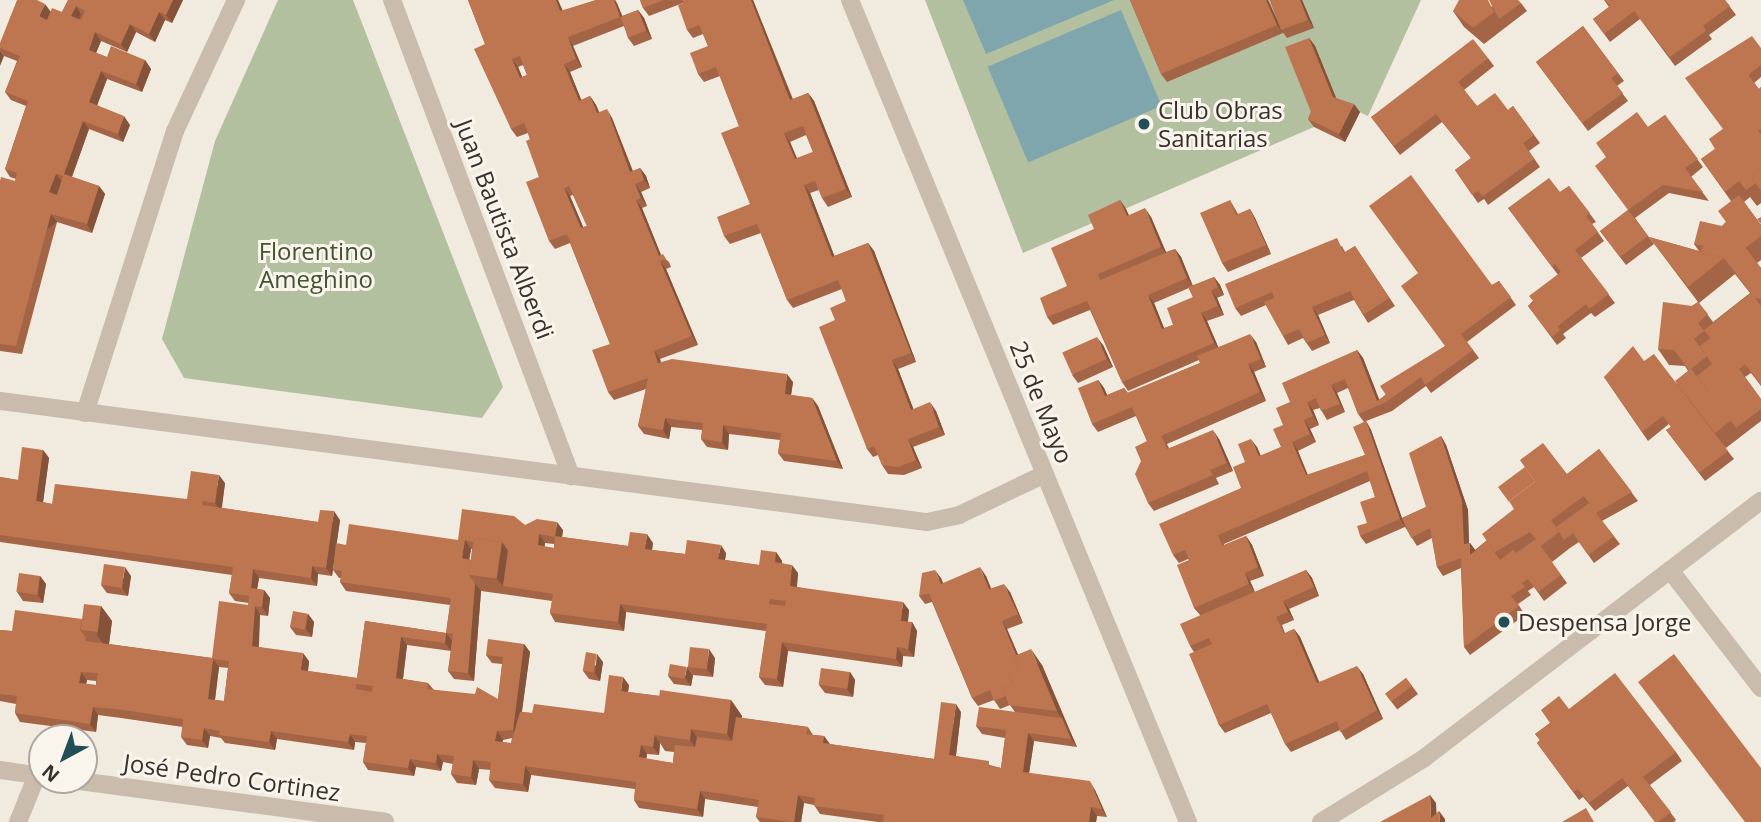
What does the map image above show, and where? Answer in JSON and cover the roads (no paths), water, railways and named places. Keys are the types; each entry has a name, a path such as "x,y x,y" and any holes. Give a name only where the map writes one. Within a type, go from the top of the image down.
{"street":[{"path":"85,413 175,131 236,0"},
{"name":"Juan Bautista Alberdi","path":"392,0 572,476"},
{"name":"25 de Mayo","path":"850,0 1188,822"},
{"path":"0,401 927,522 959,516 1045,474"},
{"path":"1321,822 1423,758 1761,501"},
{"path":"1670,570 1761,688"},
{"path":"0,770 28,774"},
{"name":"José Pedro Cortinez","path":"98,783 385,822"},
{"path":"18,822 31,794"}],"water":[{"path":"963,0 1114,0 986,54"},
{"path":"1121,10 1162,106 1028,162 988,67"}],"place":[{"name":"Club Obras Sanitarias","path":"1144,124"},
{"name":"Despensa Jorge","path":"1504,622"}],"park label":[{"name":"Florentino Ameghino","path":"316,265"}]}
